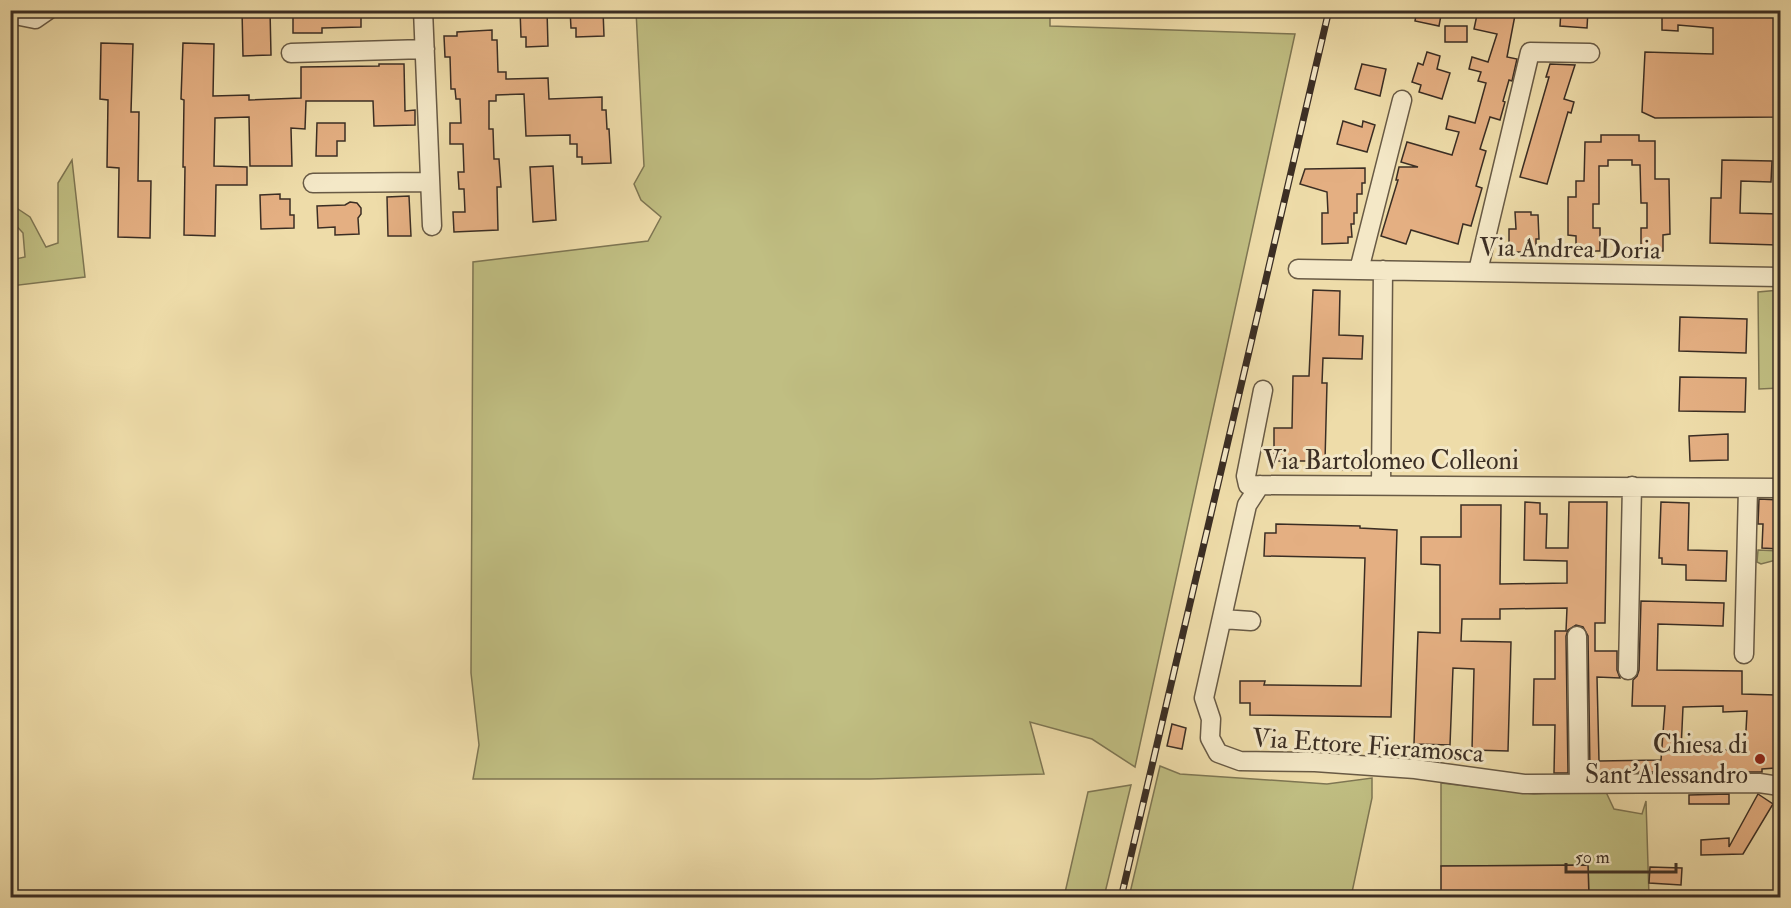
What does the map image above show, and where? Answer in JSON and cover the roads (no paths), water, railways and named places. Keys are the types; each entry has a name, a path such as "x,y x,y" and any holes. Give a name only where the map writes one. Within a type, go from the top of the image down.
{"street":[{"path":"10,14 35,19 48,10"},
{"path":"423,10 432,226"},
{"path":"291,53 425,49"},
{"path":"1478,271 1530,51 1590,53"},
{"path":"1359,270 1402,100"},
{"path":"313,183 430,182"},
{"name":"Via Andrea Doria","path":"1298,269 1780,277"},
{"path":"1381,485 1383,270"},
{"name":"Via Bartolomeo Colleoni","path":"1263,390 1246,476 1248,485 1780,488"},
{"name":"Via Ettore Fieramosca","path":"1260,485 1247,505 1204,698 1211,719 1210,738 1218,753 1240,761 1315,762 1404,768 1524,784 1759,783 1780,786"},
{"path":"1628,670 1632,486"},
{"path":"1744,654 1748,488"},
{"path":"1222,619 1251,621"},
{"path":"1577,636 1579,784"}],"railway":[{"path":"1121,898 1329,10"}],"place":[{"name":"Chiesa di Sant'Alessandro","path":"1760,759"}]}
